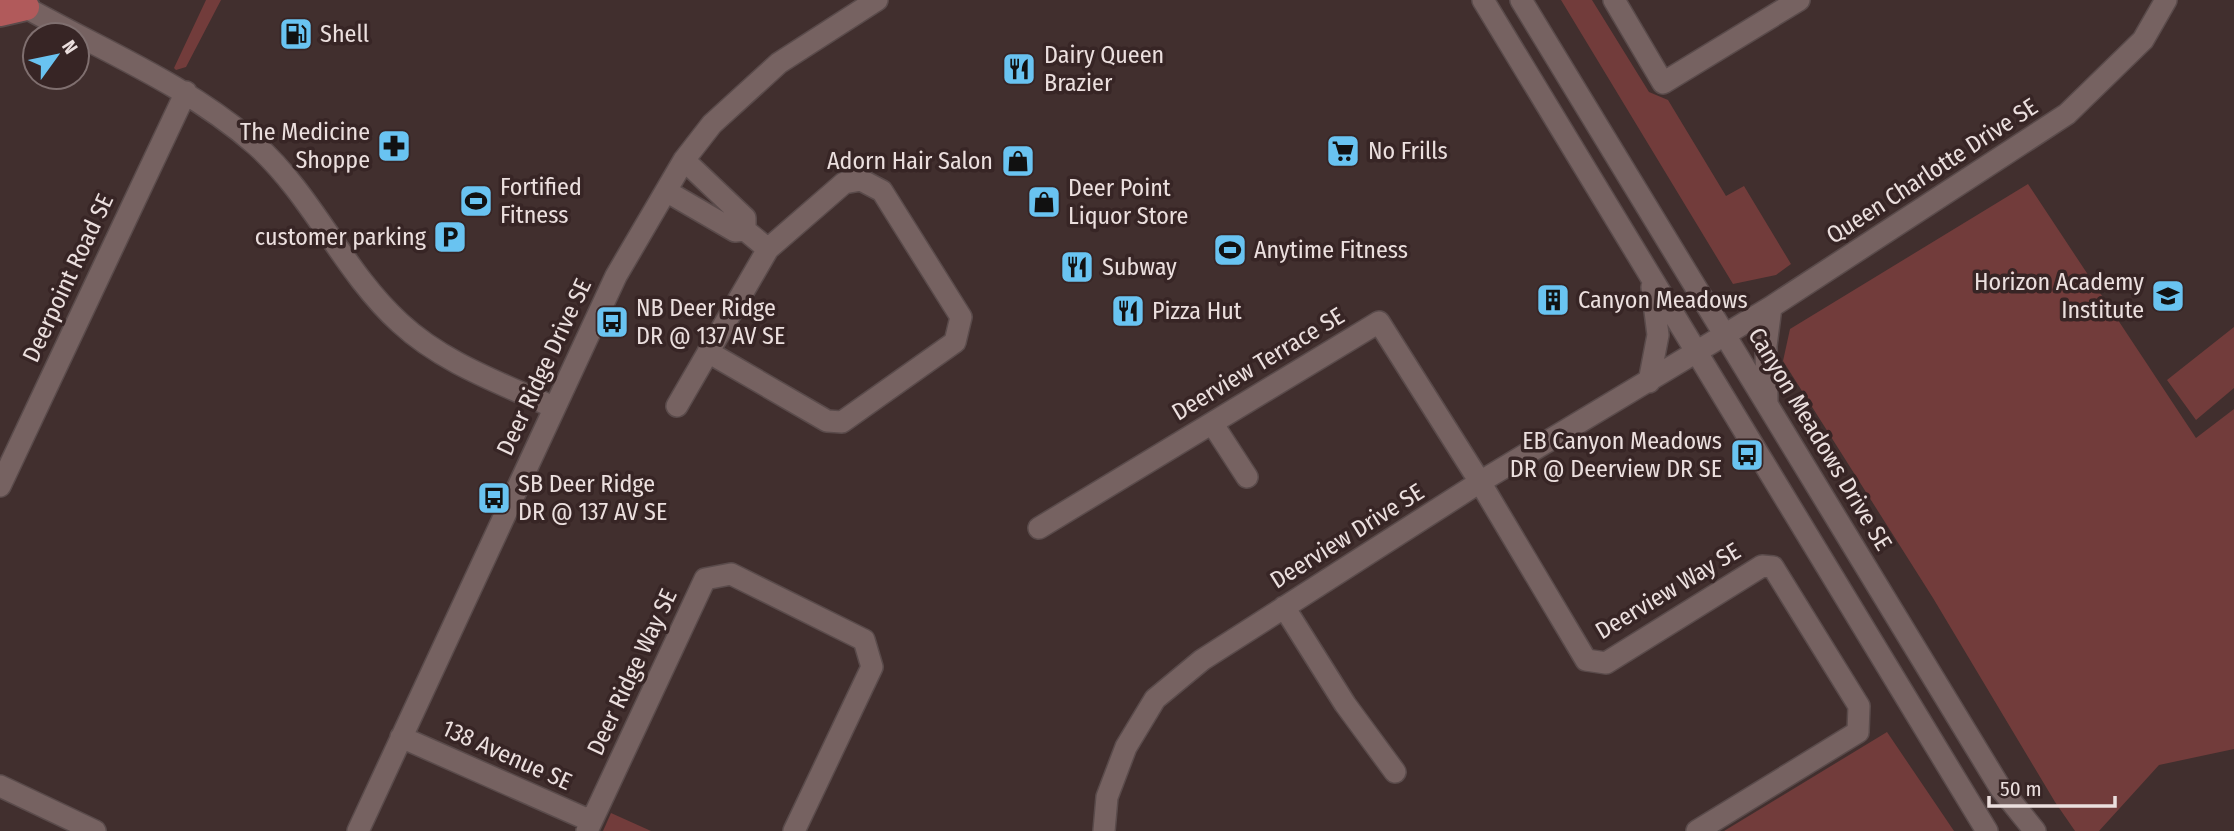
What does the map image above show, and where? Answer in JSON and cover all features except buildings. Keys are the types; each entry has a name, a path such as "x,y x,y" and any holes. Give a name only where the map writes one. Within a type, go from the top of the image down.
{"main road":[{"path":"0,13 20,4"}],"street":[{"name":"Deer Ridge Drive SE","path":"358,831 617,276 684,160 712,124 779,63 877,0"},
{"path":"1483,0 1987,831"},
{"name":"Canyon Meadows Drive SE","path":"1521,0 2000,789 2035,831"},
{"path":"1614,0 1663,83 1799,0"},
{"name":"Queen Charlotte Drive SE","path":"1697,354 2067,114 2143,40 2166,0"},
{"path":"20,4 186,92 259,148 293,188 358,276 400,324 447,358 554,407"},
{"name":"Deerpoint Road SE","path":"0,486 186,92"},
{"path":"684,160 745,218 745,230"},
{"path":"677,406 708,352 768,248 844,183 861,180 883,191 961,317 955,342 842,422 827,421 708,352"},
{"path":"666,191 735,231 745,230 768,248"},
{"path":"1649,382 1658,335 1650,278"},
{"path":"1768,403 1766,346 1771,307"},
{"name":"Deerview Terrace SE","path":"1040,528 1379,322 1480,482"},
{"name":"Deerview Drive SE","path":"1104,831 1107,797 1126,747 1155,699 1202,660 1480,482 1697,354"},
{"path":"1212,423 1247,477"},
{"name":"Deerview Way SE","path":"1480,482 1586,660 1606,663 1762,566 1773,567 1859,706 1858,732 1697,831"},
{"name":"Deer Ridge Way SE","path":"589,826 705,579 731,574 863,640 872,667 794,831"},
{"path":"1284,607 1345,704 1395,772"},
{"name":"138 Avenue SE","path":"401,737 589,826"},
{"path":"0,786 95,831"}],"shaded area":[{"path":"206,0 221,0 186,67 176,70 174,68"},
{"path":"1561,0 1592,0 1649,92 1668,100 1726,196 1744,186 1791,264 1776,275 1733,284"},
{"path":"2028,184 2196,438 2234,409 2234,749 2159,765 2099,831 2075,831 2055,802 1933,598 1783,361 1790,329"},
{"path":"2234,327 2234,388 2196,420 2167,380"},
{"path":"1887,732 1954,831 1724,831"},
{"path":"611,813 651,831 603,831"}],"place":[{"name":"Shell","path":"296,34"},
{"name":"Dairy Queen Brazier","path":"1019,69"},
{"name":"The Medicine Shoppe","path":"394,146"},
{"name":"No Frills","path":"1343,151"},
{"name":"Adorn Hair Salon","path":"1018,161"},
{"name":"Fortified Fitness","path":"476,201"},
{"name":"Deer Point Liquor Store","path":"1044,202"},
{"name":"customer parking","path":"450,237"},
{"name":"Anytime Fitness","path":"1230,250"},
{"name":"Subway","path":"1077,267"},
{"name":"Horizon Academy Institute","path":"2168,296"},
{"name":"Canyon Meadows","path":"1553,300"},
{"name":"Pizza Hut","path":"1128,311"},
{"name":"NB Deer Ridge DR @ 137 AV SE","path":"612,322"},
{"name":"EB Canyon Meadows DR @ Deerview DR SE","path":"1747,455"},
{"name":"SB Deer Ridge DR @ 137 AV SE","path":"494,498"}]}
